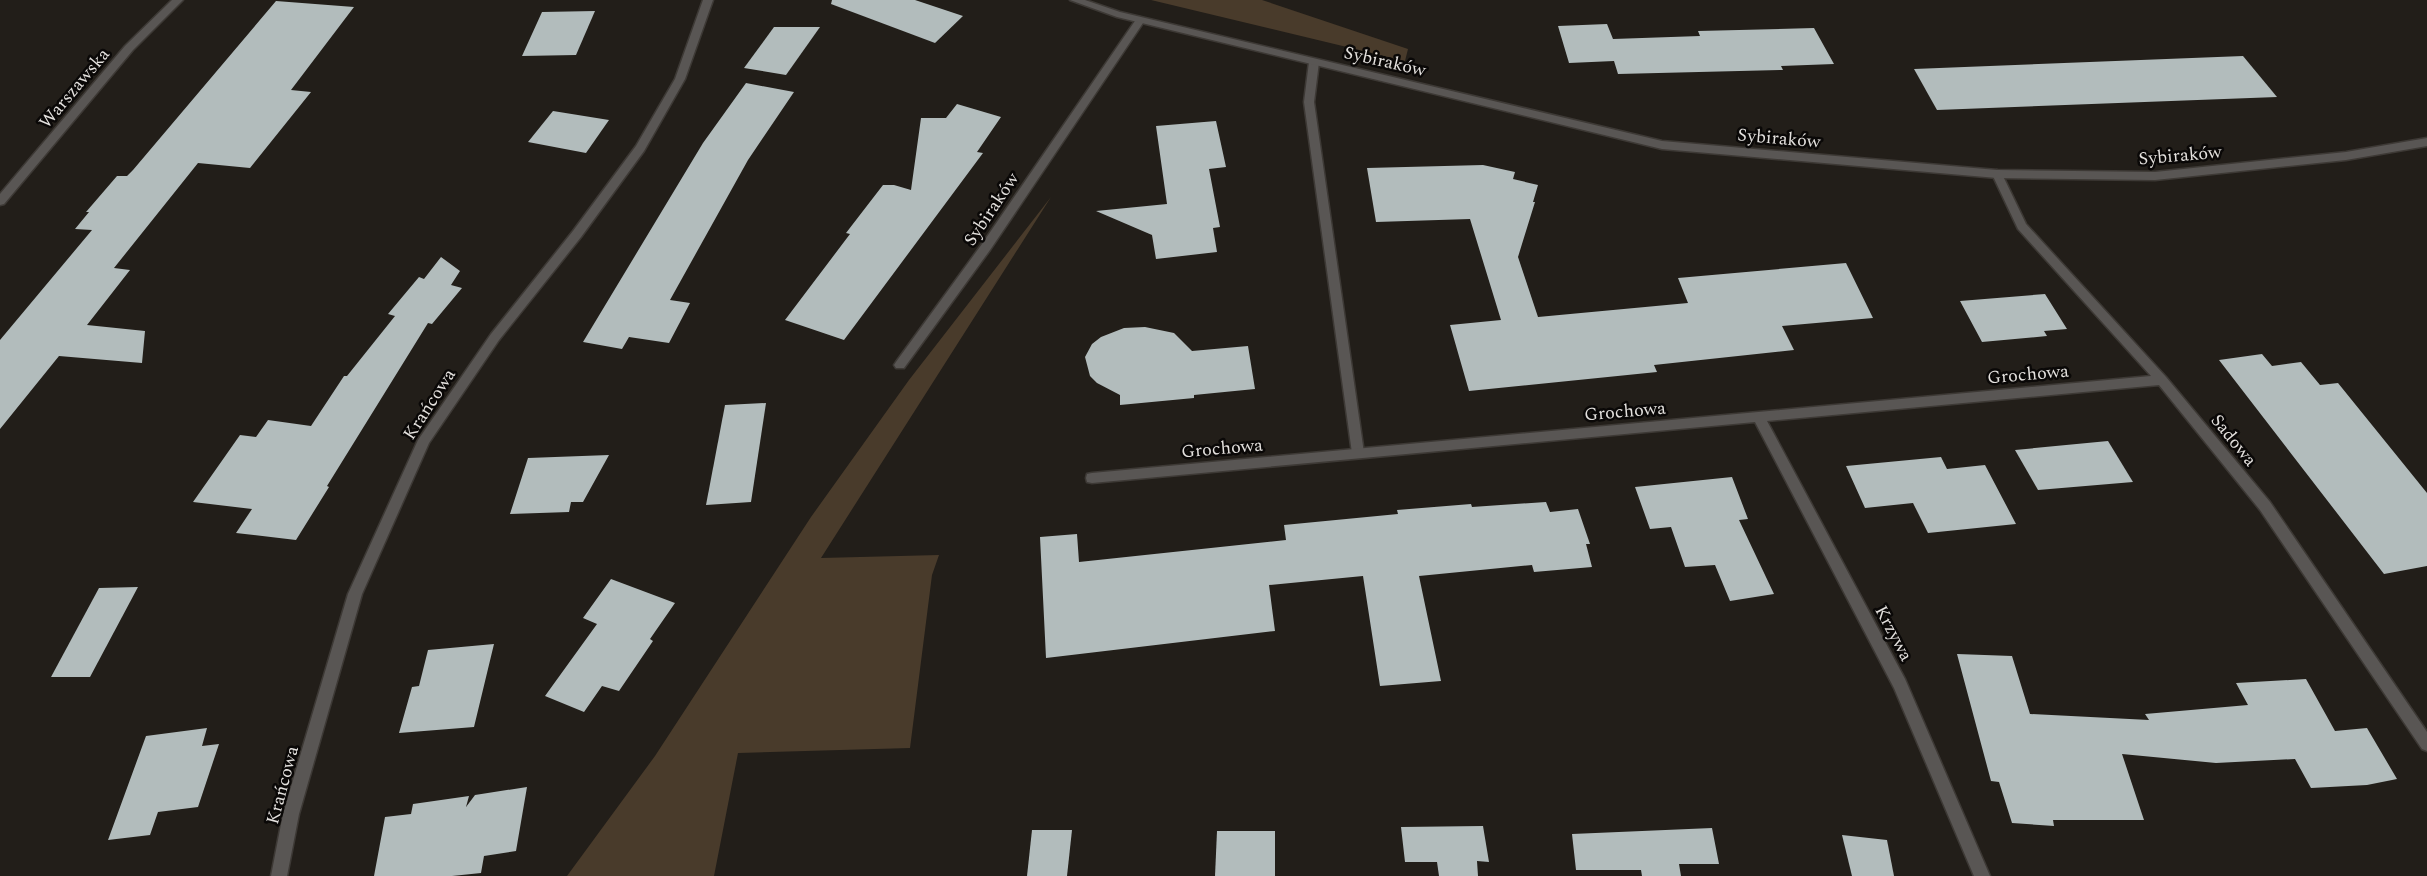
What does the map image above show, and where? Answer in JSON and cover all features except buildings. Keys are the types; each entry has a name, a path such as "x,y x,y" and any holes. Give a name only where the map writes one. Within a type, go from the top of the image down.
{"street":[{"name":"Warszawska","path":"0,201 129,48 178,0"},
{"name":"Krańcowa","path":"280,876 291,814 355,594 424,440 495,337 577,234 640,148 680,79 708,0"},
{"name":"Sybiraków","path":"1075,0 1140,20 1662,145 1997,174 2155,176 2346,156 2427,142"},
{"name":"Sybiraków","path":"900,365 986,248 1140,20"},
{"path":"1314,62 1309,102 1358,453"},
{"name":"Sadowa","path":"1997,174 2022,226 2162,380 2265,506 2427,744"},
{"name":"Grochowa","path":"1092,478 2162,380"},
{"name":"Krzywa","path":"1758,416 1900,684 1982,876"}],"shaded area":[{"path":"1151,0 1262,0 1408,49 1405,61"},
{"path":"1051,197 821,558 939,555 932,575 910,748 738,753 714,876 567,876 655,756 811,517 909,380"}]}
